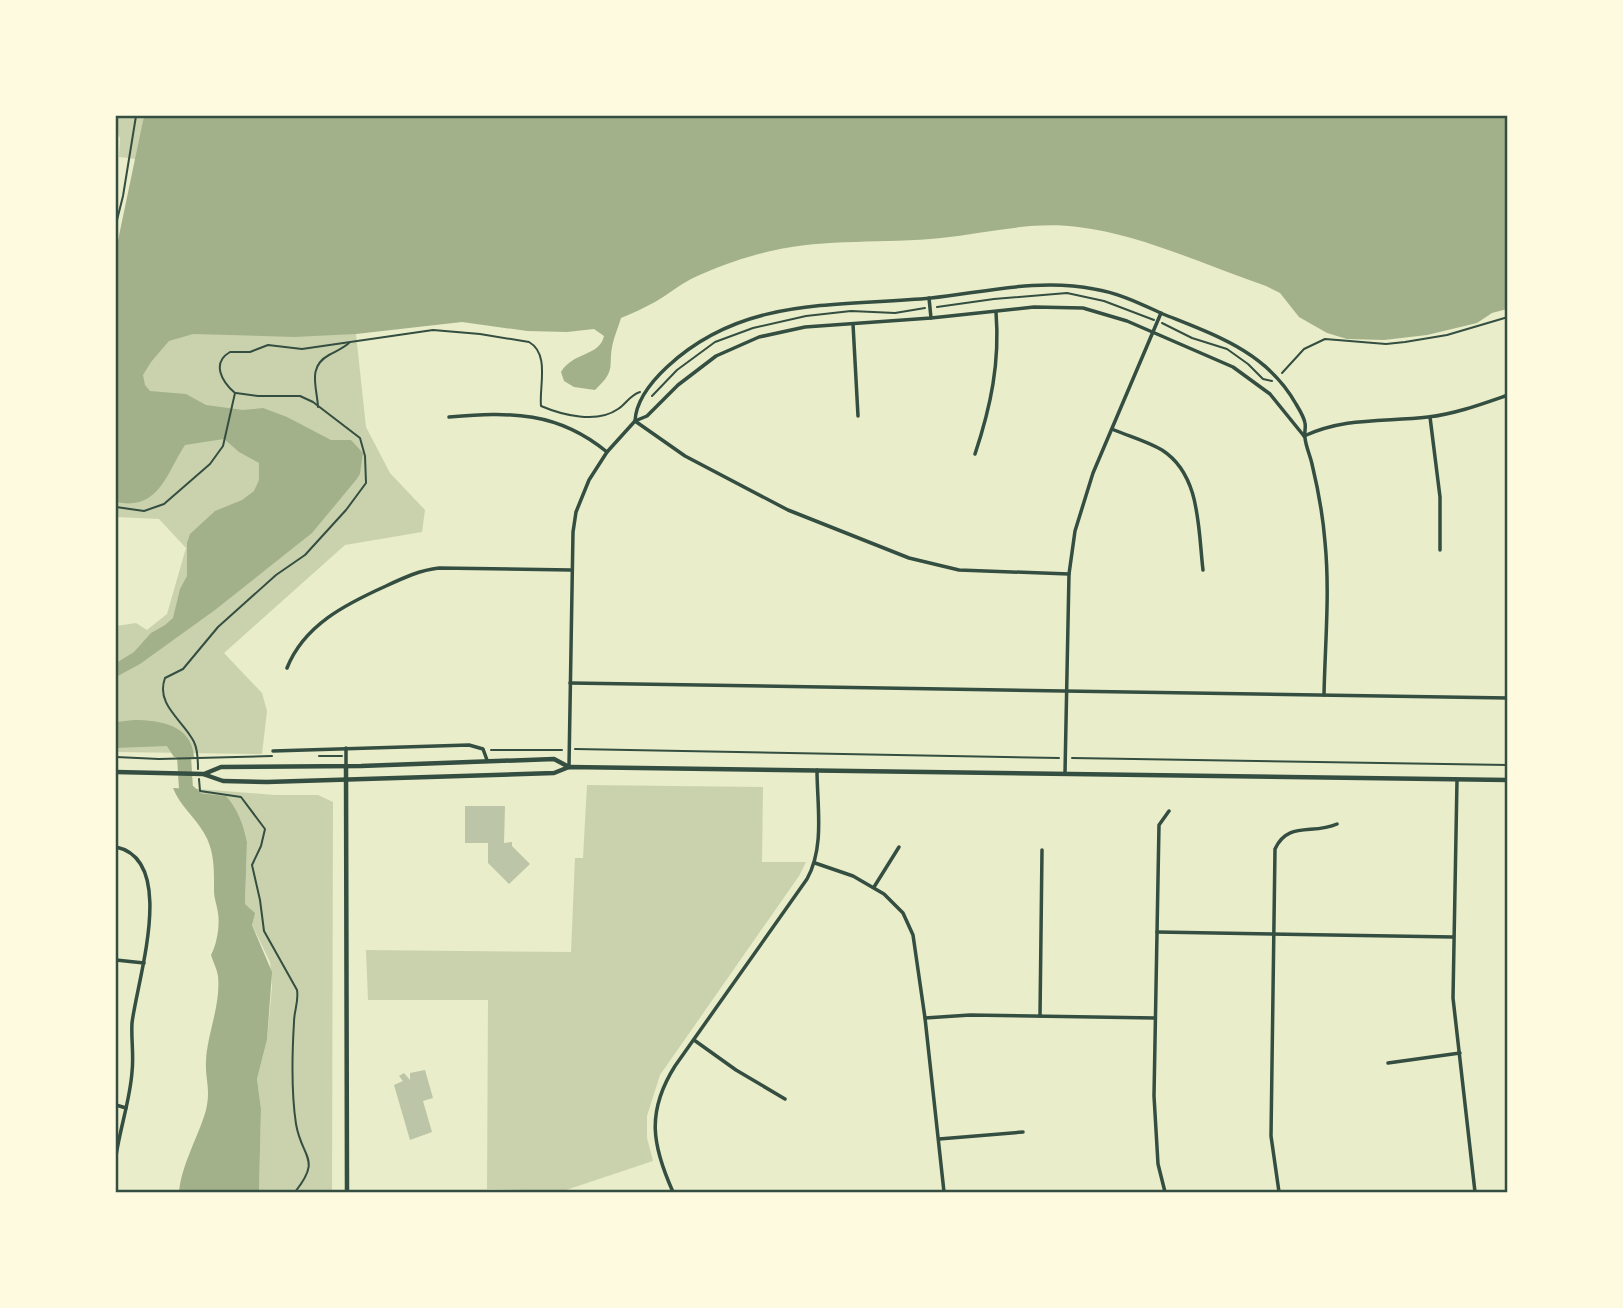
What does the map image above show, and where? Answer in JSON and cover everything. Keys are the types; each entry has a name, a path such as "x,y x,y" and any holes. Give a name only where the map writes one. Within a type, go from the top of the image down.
{"main road":[{"path":"203,774 221,767 346,766 487,760 554,759 569,767"},
{"path":"346,766 346,1192"},
{"path":"116,772 203,774 223,781 554,773 569,767 1507,780"}],"street":[{"path":"635,421 636,409 662,372 678,356 741,321 802,306 929,298 1055,285 1107,292 1221,337 1258,359 1277,377 1296,404 1306,424 1304,436"},
{"path":"929,298 931,318"},
{"path":"569,767 571,570 576,512 589,480 607,452 635,421 647,416 695,370 740,344 794,328 1046,306 1083,309 1116,317 1153,332 1233,367 1253,380 1277,401 1304,436 1312,464 1325,541 1324,695"},
{"path":"975,454 993,393 997,367 996,312"},
{"path":"1065,774 1069,574 1073,545 1083,502 1161,313"},
{"path":"853,324 858,416"},
{"path":"1304,436 1344,422 1430,417 1477,406 1507,395"},
{"path":"449,417 503,414 540,417 575,430 607,452"},
{"path":"1430,417 1440,497 1440,550"},
{"path":"635,421 685,456 788,510 909,558 959,570 1069,574"},
{"path":"1112,429 1163,451 1185,473 1194,501 1203,570"},
{"path":"287,668 298,646 331,615 377,590 424,570 571,570"},
{"path":"570,683 1507,698"},
{"path":"273,751 469,745 484,751 487,760"},
{"path":"346,748 346,766"},
{"path":"673,1192 658,1154 654,1130 655,1114 666,1080 815,863 818,848 817,770"},
{"path":"1457,780 1453,998 1475,1192"},
{"path":"1165,1192 1158,1164 1155,1132 1155,1018 1159,825 1169,811"},
{"path":"1279,1192 1271,1136 1273,857 1278,842 1292,832 1323,830 1337,824"},
{"path":"116,846 134,855 144,867 149,899 148,937 132,1022 132,1072 116,1156"},
{"path":"874,887 899,847"},
{"path":"1040,1016 1042,850"},
{"path":"815,863 853,876 874,887 897,906 913,934 944,1192"},
{"path":"1157,932 1453,937"},
{"path":"116,960 144,963"},
{"path":"925,1018 970,1014 1155,1018"},
{"path":"694,1040 736,1070 785,1099"},
{"path":"1388,1063 1460,1053"},
{"path":"116,1105 126,1108"},
{"path":"939,1139 1023,1132"}],"path":[{"path":"116,224 136,116"},
{"path":"1279,376 1304,349 1325,339 1386,344 1405,342 1447,335 1507,317"},
{"path":"1164,324 1192,338 1220,346 1248,364 1266,381 1275,379"},
{"path":"295,1192 308,1175 310,1166 298,1132 293,1095 294,1017 298,997 297,990 275,955 261,920 260,900 252,865 265,829 241,797 200,791 195,745 169,709 163,686 166,676 183,668 218,626 276,575 305,555 333,526 364,486 366,471 361,441 352,431 300,396 235,393 224,382 220,364 227,353 250,352 268,345 297,349 419,331 447,330 529,342 540,353 541,406 565,414 604,415 618,409 635,393 642,393"},
{"path":"318,407 315,368 324,358 349,343"},
{"path":"116,508 144,511 156,508 171,500 210,464 224,441 235,393"},
{"path":"308,400 317,394"},
{"path":"484,751 569,749 1507,765"},
{"path":"319,756 346,755"},
{"path":"116,757 207,759 282,756"}],"shaded area":[{"path":"117,116 144,116 136,159 119,157"},
{"path":"144,116 1507,116 1507,309 1492,313 1477,323 1427,335 1384,340 1347,339 1327,333 1299,317 1280,293 1266,286 1126,237 1078,227 1044,225 920,240 813,244 751,256 710,270 621,318 607,377 595,390 574,387 564,381 561,372 572,360 592,351 601,343 604,336 594,329 567,332 527,331 462,322 356,334 294,337 193,334 169,341 151,362 143,375 145,385 150,391 186,394 206,405 243,410 263,408 331,440 351,440 363,453 360,474 312,533 215,610 140,664 116,677 116,663 134,652 151,633 173,618 180,589 187,576 187,543 190,534 215,511 242,500 254,491 259,480 259,463 239,452 224,439 185,445 160,488 152,496 131,503 116,502 116,250"},
{"path":"253,330 356,334 366,427 390,473 425,510 422,532 345,545 224,653 262,693 267,711 262,754 116,752 116,626 136,623 147,630 167,614 186,548 159,519 116,517 116,332"},
{"path":"134,720 173,726 187,738 194,757 174,757 167,746 116,748 116,722"},
{"path":"587,785 763,787 762,862 806,862 799,876 660,1075 647,1116 647,1138 653,1161 563,1191 487,1189 488,1000 368,1000 366,950 571,952 575,858 583,858"},
{"path":"173,788 198,789 199,793 226,796 239,818 247,842 245,904 255,913 252,925 272,972 267,1040 257,1079 261,1109 259,1192 179,1192 183,1171 206,1110 207,1051 218,987 211,955 219,918 208,840"},
{"path":"198,789 275,795 318,795 333,802 332,1192 259,1192 261,1109 257,1079 267,1040 272,986 270,962 252,925 250,908 245,905 245,832 226,796 199,793"}],"building":[{"path":"465,806 505,806 504,843 512,842 512,846 530,864 509,884 488,863 488,843 465,843"},
{"path":"425,1070 433,1098 423,1101 432,1132 410,1140 394,1085 403,1081 399,1076 404,1073 410,1080 410,1073"}],"waterway":[{"path":"174,744 184,756 186,789 200,802"}]}
